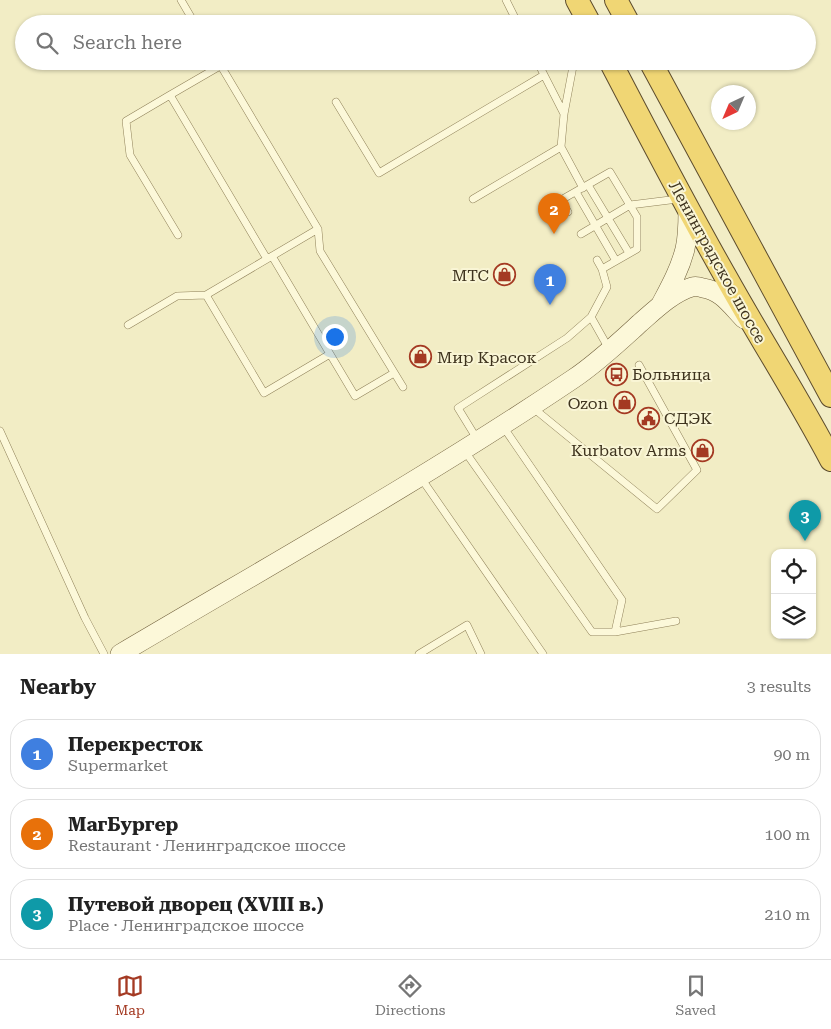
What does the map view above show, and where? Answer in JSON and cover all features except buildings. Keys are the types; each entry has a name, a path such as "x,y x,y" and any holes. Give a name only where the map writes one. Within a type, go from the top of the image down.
{"highway":[{"path":"616,0 624,15"},
{"name":"Ленинградское шоссе","path":"615,70 685,204 831,460"},
{"path":"655,70 831,396"}],"main road":[{"path":"660,306 679,268 685,249 688,232 685,204"},
{"path":"120,654 421,477 502,425 582,373 660,306 677,294 694,286 710,289 722,296 758,335"}],"lane":[{"path":"181,0 190,15"},
{"path":"506,0 514,15"},
{"path":"178,235 130,154 126,121 208,70"},
{"path":"223,70 318,229 320,251 403,386"},
{"path":"542,70 564,114"},
{"path":"572,70 564,114 561,147 629,253"},
{"path":"336,102 379,173 544,75"},
{"path":"170,95 355,396 394,373"},
{"path":"473,199 561,147"},
{"path":"568,212 562,200 610,172 636,217 637,249 602,269"},
{"path":"576,192 616,261"},
{"path":"581,234 630,205 685,204"},
{"path":"128,325 177,296 206,295 318,229"},
{"path":"596,260 602,269 607,288 591,316 567,338 458,408 471,445 592,632 615,632 676,621"},
{"path":"206,295 264,393 330,354"},
{"path":"591,316 610,350"},
{"path":"531,406 657,509 697,470 638,365"},
{"path":"502,425 622,600 615,632"},
{"path":"0,431 85,618 104,654"},
{"path":"421,477 543,654"},
{"path":"419,654 467,625 481,654"}],"place":[{"name":"МагБургер","path":"554,234"},
{"name":"МТС","path":"505,275"},
{"name":"Перекресток","path":"550,305"},
{"name":"Мир Красок","path":"421,357"},
{"name":"Больница","path":"616,374"},
{"name":"Ozon","path":"624,403"},
{"name":"СДЭК","path":"648,418"},
{"name":"Kurbatov Arms","path":"702,450"},
{"name":"Путевой дворец (XVIII в.)","path":"805,541"}]}
